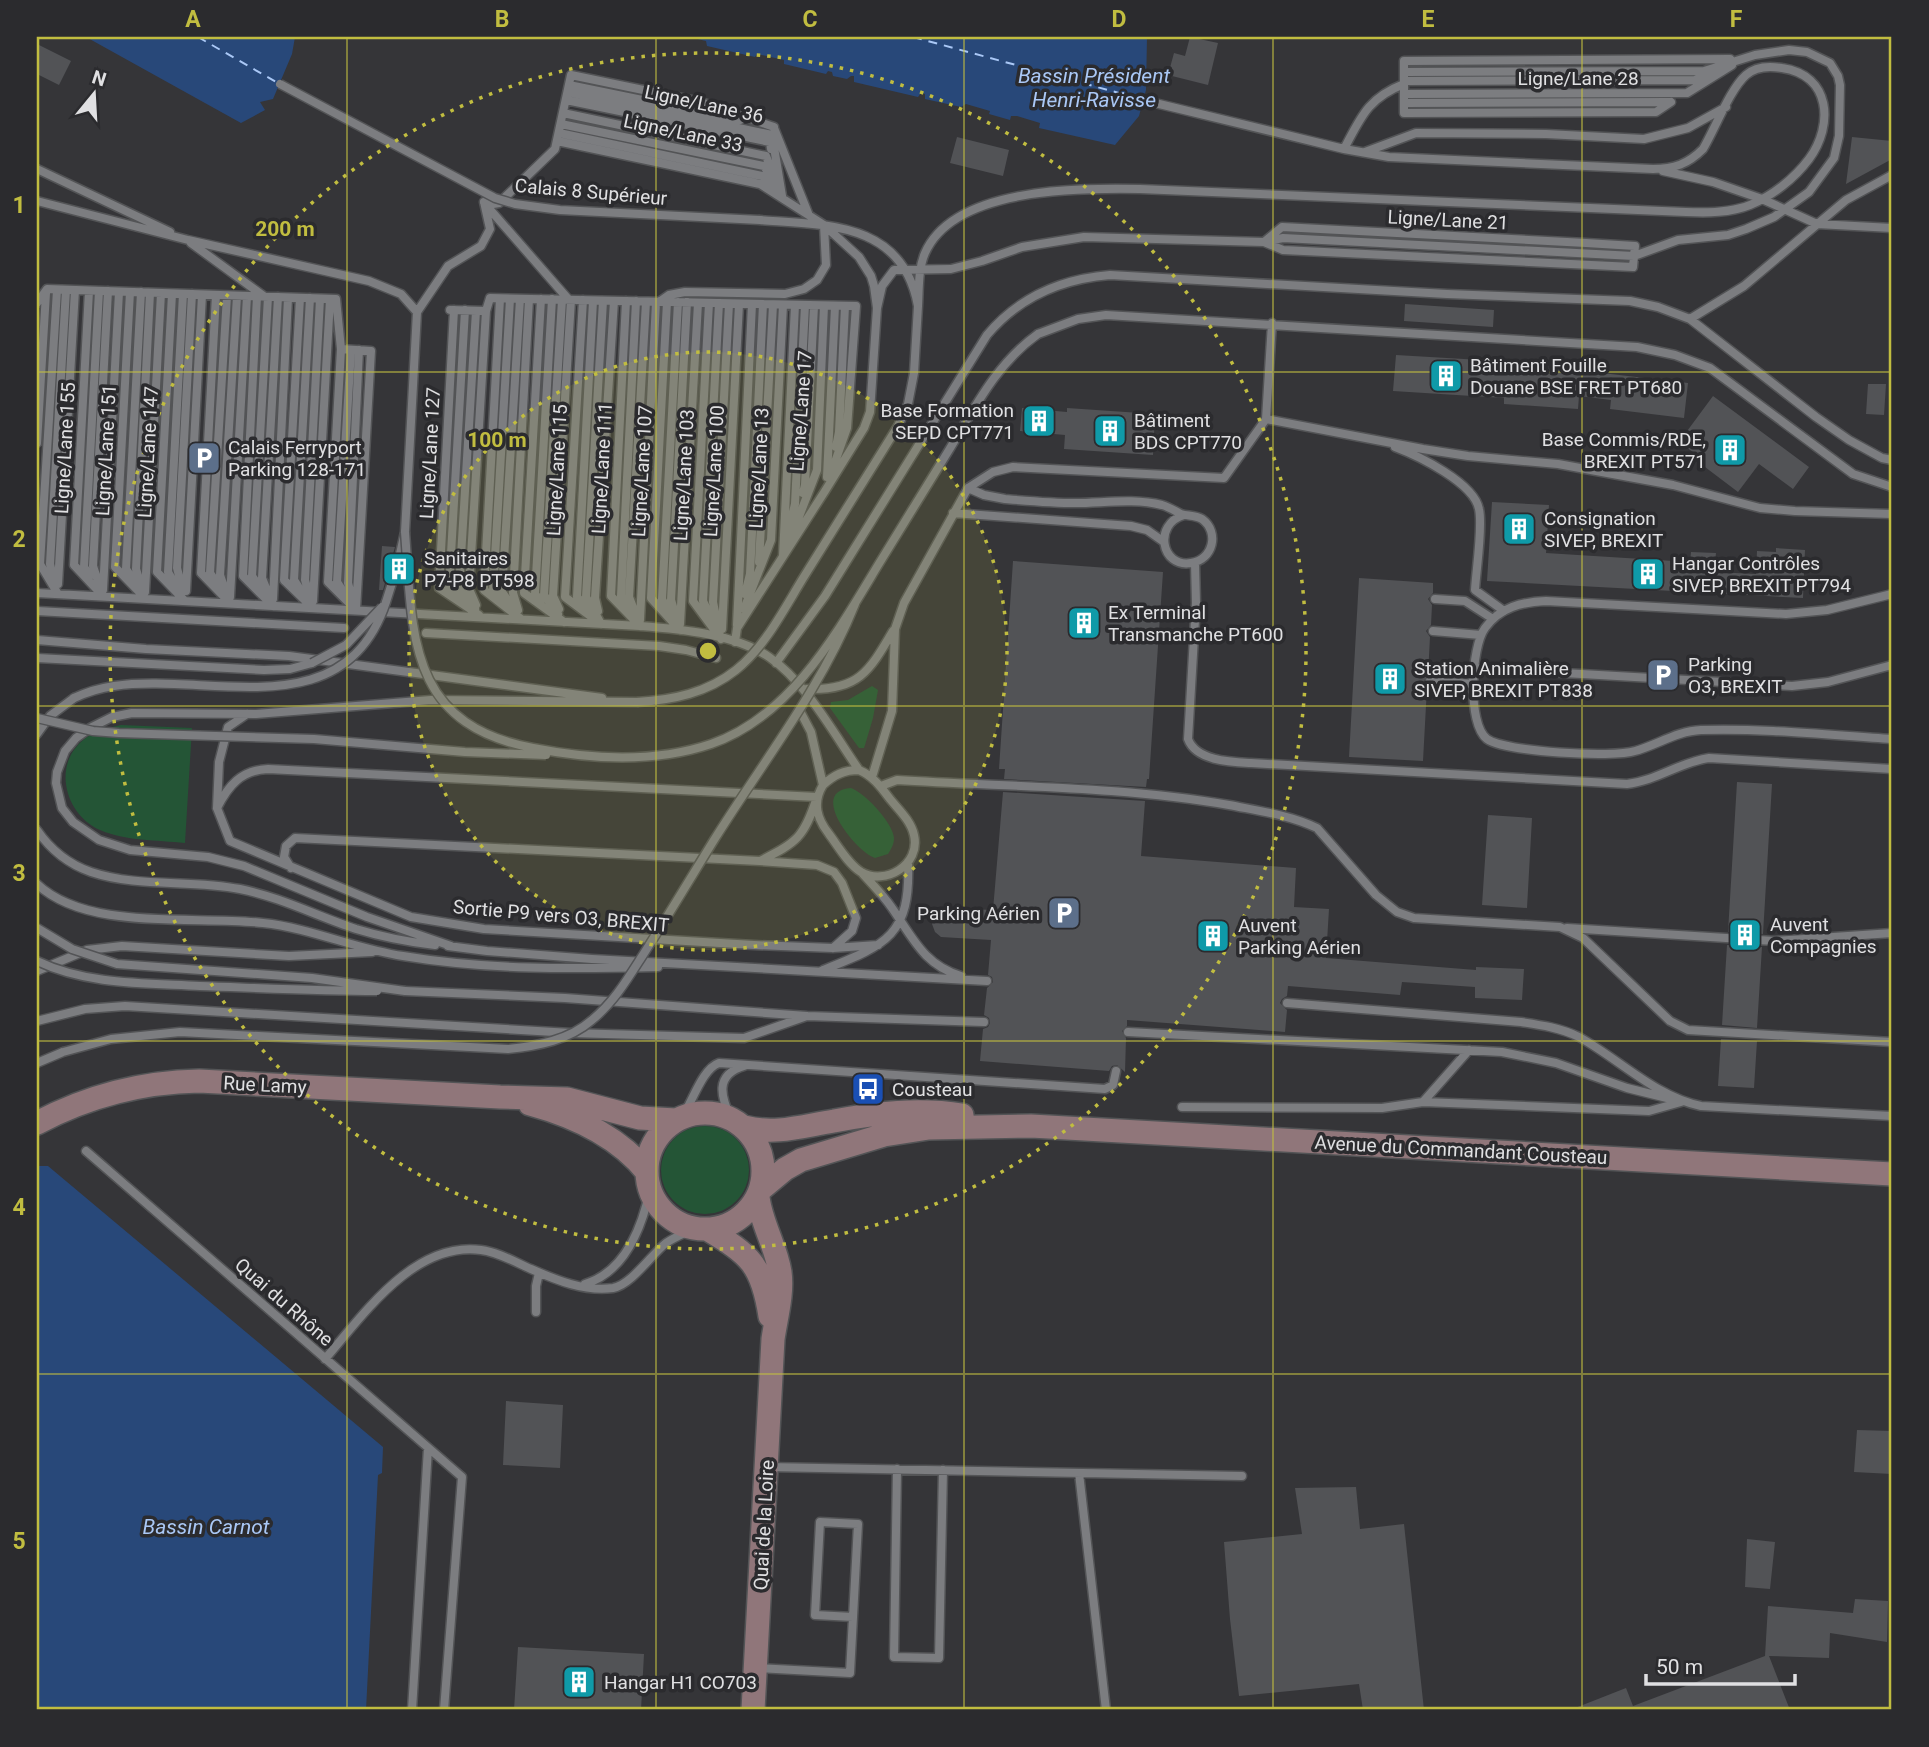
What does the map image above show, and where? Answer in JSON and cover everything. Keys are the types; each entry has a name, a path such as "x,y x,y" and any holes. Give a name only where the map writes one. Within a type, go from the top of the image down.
{"street":[{"name":"Rue Lamy","path":"37,1123 66,1108 101,1095 181,1081 567,1099 640,1118 679,1119"},
{"name":"Rue Lamy","path":"500,1097 539,1107 606,1135 625,1149 649,1181"},
{"name":"Avenue du Commandant Cousteau","path":"737,1123 762,1131 780,1132 860,1116 912,1111 957,1114 1031,1126"},
{"path":"709,1113 737,1123 756,1142 762,1156 764,1175 759,1193 746,1213 722,1227 701,1229 669,1216 658,1205 649,1181 649,1157 654,1142 679,1119 709,1113"},
{"name":"Avenue du Commandant Cousteau","path":"759,1193 785,1169 801,1160 884,1135 929,1128 1031,1126 1892,1174"},
{"name":"Quai de la Loire","path":"753,1710 773,1339 781,1280 761,1219 759,1193"},
{"name":"Quai de la Loire","path":"701,1229 743,1253 758,1270 766,1292 773,1339"}],"lane":[{"path":"737,628 864,428 870,412 880,293 887,276 894,270 943,270 962,267 1022,247 1084,237 1265,242 1283,238 1634,256 1678,240 1728,235 1746,229 1787,209 1809,192 1834,158 1841,122 1840,85 1830,64 1816,55 1789,50 1743,58 1704,71 1404,79 1365,110 1344,149"},
{"path":"1156,103 1344,149 1389,157 1653,169 1676,167 1694,158 1703,149 1743,78 1768,52"},
{"path":"1743,58 1656,112 1404,113 1404,61 1717,61 1743,58"},
{"path":"451,946 367,917 267,873 233,862 130,850 109,845 80,829 62,808 56,783 60,761 76,738 97,723 132,713 247,714 431,700 636,702 668,700 698,691 737,669 756,650 898,426 908,404 914,373 920,270 930,244 945,225 953,220 1002,201 1071,190 1227,191 1696,213 1734,210 1762,199 1788,181 1810,158 1821,136 1824,116 1820,93 1812,80 1805,75 1776,67 1764,67 1749,72"},
{"path":"484,202 493,205 499,203 555,149 571,75 701,102 774,127 808,213"},
{"name":"Calais 8 Supérieur","path":"280,84 495,198 515,204 560,210 824,225 867,235 890,253 903,269"},
{"path":"568,92 774,127"},
{"name":"Ligne/Lane 36","path":"568,92 772,135 782,196"},
{"name":"Ligne/Lane 28","path":"1404,98 1687,93"},
{"path":"1404,98 1671,102"},
{"path":"1362,153 1416,133 1546,134 1644,139 1688,128 1726,107"},
{"path":"563,113 766,156 782,196"},
{"path":"559,133 760,184 782,196 824,225 865,265 874,286 877,309"},
{"name":"Ligne/Lane 33","path":"559,133 764,166 782,196"},
{"path":"37,169 188,240 267,297"},
{"path":"1653,169 1713,182 1787,209 1817,224 1892,228"},
{"path":"1690,320 1744,286 1846,200 1892,175"},
{"path":"37,201 188,240 369,281 401,294 416,312"},
{"path":"484,202 490,229 481,246 447,266 416,312 405,532 414,640 423,669 438,694 459,717 488,734 522,746 570,755"},
{"path":"484,202 567,300 553,596 564,622"},
{"path":"640,626 661,302 669,295 685,292 785,294 804,289 817,280 826,265 824,225"},
{"name":"Ligne/Lane 21","path":"1265,242 1282,227 1635,246 1634,256"},
{"path":"1265,242 1283,250 1633,267 1634,256"},
{"path":"903,269 914,289 918,306"},
{"path":"776,663 825,596 987,335 1011,310 1035,295 1081,278 1110,275 1447,294 1630,301 1658,307 1690,320 1849,440 1882,458 1892,460"},
{"path":"58,594 66,290"},
{"path":"58,594 40,564 66,290"},
{"path":"46,291 336,299 341,349 328,582 356,610"},
{"path":"37,303 46,291"},
{"path":"37,443 46,291"},
{"name":"Ligne/Lane 155","path":"89,291 74,565 103,596"},
{"path":"103,596 93,566 104,291"},
{"path":"103,596 119,292"},
{"name":"Ligne/Lane 151","path":"130,292 115,567 145,598"},
{"path":"145,293 136,569 145,598"},
{"path":"145,598 161,293"},
{"name":"Ligne/Lane 147","path":"172,294 157,572 185,601"},
{"path":"185,601 177,568 187,294"},
{"path":"185,601 202,295"},
{"path":"216,295 201,573 230,603"},
{"path":"227,296 210,573 230,603"},
{"path":"230,603 220,575 237,296"},
{"path":"230,603 247,296"},
{"path":"267,297 262,578 273,606"},
{"path":"267,297 243,576 273,606"},
{"path":"273,606 288,298"},
{"path":"300,298 284,580 313,608"},
{"path":"313,608 305,580 315,298"},
{"path":"482,617 469,589 486,311 490,298 856,306 847,428 825,491"},
{"path":"313,608 330,299"},
{"path":"500,299 484,590 521,620"},
{"path":"510,299 493,591 521,620"},
{"path":"521,620 513,593 525,299"},
{"path":"541,299 524,593 564,622"},
{"path":"552,299 535,594 564,622"},
{"name":"Ligne/Lane 115","path":"583,300 565,597 601,624"},
{"path":"593,300 576,597 601,624"},
{"path":"601,624 586,597 603,301"},
{"path":"601,624 595,598 614,301"},
{"path":"631,301 621,596 640,626"},
{"path":"640,626 629,597 646,302"},
{"name":"Ligne/Lane 107","path":"661,302 651,598 680,630"},
{"path":"680,630 671,600 682,302"},
{"path":"680,630 698,303"},
{"name":"Ligne/Lane 103","path":"709,303 693,601 721,639"},
{"path":"721,639 703,601 729,303"},
{"name":"Ligne/Lane 100","path":"721,639 729,303"},
{"path":"735,642 752,304"},
{"path":"737,628 750,575 768,304"},
{"name":"Ligne/Lane 13","path":"737,628 771,540 783,305"},
{"path":"783,556 795,305"},
{"path":"783,556 794,504 809,305"},
{"name":"Ligne/Lane 17","path":"783,556 817,471 824,306"},
{"path":"825,491 840,306"},
{"name":"Ligne/Lane 127","path":"465,310 452,310 439,588 482,617"},
{"path":"482,617 449,589 465,310 486,311"},
{"path":"476,311 459,589 482,617"},
{"path":"37,718 93,731 326,739 465,752 620,756 674,753 712,744 740,730 768,711 798,682 855,604 991,381 1015,352 1038,334 1078,318 1106,315 1272,323 1621,345 1675,355 1699,363 1719,374 1853,474 1892,487"},
{"path":"802,689 824,690 863,676 895,629 908,594 968,488 993,472 1013,467 1224,478 1266,419 1272,323"},
{"path":"341,349 371,351 356,610"},
{"path":"355,350 348,583 356,610"},
{"path":"1266,419 1468,456 1558,464 1673,485 1760,508 1892,514"},
{"path":"1371,438 1437,466 1463,485 1479,508 1475,590 1504,611"},
{"path":"968,488 984,495 1006,499 1154,504 1200,518 1208,524 1212,544 1208,554 1195,563 1184,564 1175,560 1164,542 1165,531 1171,523 1184,515"},
{"path":"953,513 1131,526 1147,530 1164,542"},
{"path":"37,734 57,709 94,690 126,684 273,687 309,680 330,671 361,648 377,626 397,567 405,532"},
{"path":"1195,563 1196,603 1188,739 1200,753 1217,759 1628,784 1709,758 1892,768"},
{"path":"37,572 58,594"},
{"path":"37,593 640,626 680,630 735,642 750,647 776,663 802,689 859,770 881,786 909,823 914,835 913,855 902,869 887,876 870,876 861,872 854,867 821,823 816,806 817,797"},
{"path":"1892,594 1827,610 1786,614 1546,601 1521,602 1493,619 1477,644 1474,709 1477,725 1487,739 1518,748 1613,755 1634,752 1665,739 1696,731 1731,729 1892,739"},
{"path":"1435,599 1465,601 1493,619"},
{"path":"38,658 255,670 290,668 323,659 346,645 386,602"},
{"path":"37,1063 63,1052 111,1039 180,1032 508,1049 544,1043 581,1029 615,996 651,942 825,668 855,604"},
{"path":"37,611 344,628"},
{"path":"872,777 892,711 895,629"},
{"path":"1433,631 1481,635"},
{"path":"426,633 659,646 686,649 716,658"},
{"path":"37,640 289,656 636,702"},
{"path":"1476,668 1792,686 1828,682 1892,665"},
{"path":"1430,681 1475,684"},
{"path":"801,713 811,732 824,785"},
{"name":"Sortie P9 vers O3, BREXIT","path":"247,714 228,727 219,762 217,808 230,841 411,916 484,929 612,938 834,948 878,946"},
{"path":"217,808 232,783 256,770 268,769 817,797"},
{"path":"760,862 792,844 808,826 817,797 824,785 839,774 859,770"},
{"path":"881,786 897,780 1155,794 1267,812 1317,828 1377,895 1397,912 1413,918 1774,941 1892,933"},
{"path":"37,830 48,845 62,857 80,868 101,875 128,880 237,888 383,937 406,942 487,951 987,981"},
{"path":"290,868 284,856 285,846 295,838 817,865 834,872 842,883 856,918 852,931 834,948"},
{"path":"821,971 861,955 888,938 901,921 906,904 908,862"},
{"path":"861,872 883,896 928,959 946,971 977,980"},
{"path":"37,884 45,892 67,904 95,914 261,922 317,933 378,951 419,958 501,967 580,969 732,966"},
{"path":"37,928 72,949 117,964 312,978 404,991"},
{"path":"1560,928 1583,939 1670,1021 1688,1030 1892,1042"},
{"path":"37,971 87,950 122,946 289,956 378,951"},
{"path":"37,961 82,976 122,982 314,991 404,991 578,998 807,1016 984,1022"},
{"path":"1287,1003 1508,1021 1555,1028 1580,1038 1681,1102"},
{"path":"37,1021 85,1009 125,1006 571,1033 744,1038 807,1016"},
{"path":"1128,1032 1502,1052 1529,1056 1627,1087 1701,1106 1892,1116"},
{"path":"1423,1102 1469,1050"},
{"path":"679,1119 694,1099 705,1074 712,1066 724,1063 1105,1088 1113,1085 1116,1071"},
{"path":"737,1123 723,1099 723,1084 731,1071 747,1066"},
{"path":"1182,1107 1382,1108 1423,1102 1649,1111 1681,1102"},
{"name":"Quai du Rhône","path":"86,1152 462,1477 444,1710"},
{"path":"575,1285 595,1281 625,1254 642,1224 649,1181"},
{"path":"325,1359 375,1303 411,1269 429,1257 449,1251 480,1250 495,1253 558,1282 610,1288 619,1286 666,1244 701,1229"},
{"path":"536,1312 539,1273"},
{"path":"412,1710 428,1448"},
{"path":"767,1466 1242,1476"},
{"path":"897,1469 894,1657 939,1658 943,1470"},
{"path":"1079,1473 1106,1710"},
{"path":"756,1668 850,1673 858,1524 820,1522 815,1615 853,1617"}],"green space":[{"path":"872,686 878,690 873,718 864,748 859,748 830,708 831,702 848,700"},
{"path":"121,725 192,728 185,843 110,834 88,823 71,802 66,777 67,764 73,752 91,735"},
{"path":"851,788 870,802 889,825 894,838 888,854 875,858 867,853 847,834 839,822 834,810 834,799 839,792"},
{"path":"705,1126 722,1130 736,1139 745,1153 749,1170 745,1187 736,1201 722,1210 705,1214 688,1210 674,1201 665,1187 661,1170 665,1153 674,1139 688,1130"}],"water":[{"path":"86,37 295,37 292,54 273,99 260,102 265,110 241,123"},
{"name":"Bassin Président Henri-Ravisse","path":"689,37 1147,37 1146,90 1139,116 1115,145 1039,128 1040,123 1017,116 1011,116 1010,120 966,104 961,107 925,99 925,94 921,93 918,97 854,82 854,76 847,79 833,76 832,72 828,71 826,74 784,64 784,60 757,54 755,57 707,46 706,41"},
{"name":"Bassin Carnot","path":"37,1166 48,1166 383,1447 382,1473 378,1475 366,1710 37,1710"}],"building":[{"path":"1190,37 1218,43 1208,85 1168,75 1174,53 1185,56"},
{"path":"37,44 71,61 59,85 37,74"},
{"path":"957,137 1009,150 1003,176 950,163"},
{"path":"1852,137 1892,141 1892,159 1846,184"},
{"path":"1405,304 1494,310 1493,327 1404,321"},
{"path":"1396,355 1498,361 1498,365 1585,371 1688,383 1684,418 1610,409 1611,400 1579,396 1578,409 1504,404 1504,398 1393,391"},
{"path":"1868,384 1886,384 1884,415 1866,414"},
{"name":"Base Commis/RDE, BREXIT PT571","path":"1713,396 1809,467 1793,489 1759,464 1738,492 1701,464 1704,460 1679,442"},
{"name":"Bâtiment BDS CPT770","path":"1022,408 1155,414 1153,455 1064,449 1065,435 1020,431"},
{"path":"1492,502 1549,505 1546,553 1690,562 1691,552 1716,553 1714,572 1756,574 1757,551 1776,552 1776,548 1805,550 1803,598 1487,581"},
{"path":"382,546 395,547 383,590 379,590"},
{"name":"Ex Terminal Transmanche PT600","path":"1013,561 1163,572 1149,779 1146,787 1004,779 1005,769 999,769"},
{"name":"Station Animalière SIVEP, BREXIT PT838","path":"1359,578 1433,583 1433,593 1428,599 1432,605 1431,625 1426,631 1430,637 1428,675 1424,681 1427,687 1423,761 1349,757"},
{"path":"1737,782 1772,784 1763,934 1728,932"},
{"path":"1003,792 1145,801 1141,856 1296,868 1294,907 1329,909 1326,958 1476,970 1476,967 1524,969 1522,1000 1475,998 1475,987 1402,982 1400,995 1288,986 1287,996 1280,1003 1287,1010 1285,1032 1127,1020 1127,1026 1122,1031 1126,1038 1125,1072 1117,1065 1112,1066 1109,1071 980,1061 983,1029 990,1023 989,1018 984,1015 987,988 993,982 988,975 991,940 941,937 932,924 935,914 944,908 993,910"},
{"path":"1488,815 1532,818 1527,908 1482,905"},
{"path":"1727,945 1762,947 1757,1028 1722,1025"},
{"path":"1721,1039 1757,1041 1754,1088 1718,1086"},
{"path":"506,1401 563,1405 560,1468 503,1465"},
{"path":"1857,1430 1892,1431 1892,1474 1854,1472"},
{"path":"1356,1487 1360,1529 1404,1524 1424,1710 1363,1710 1359,1684 1239,1696 1224,1542 1302,1534 1295,1488"},
{"path":"1747,1539 1775,1542 1770,1589 1745,1587"},
{"path":"1855,1599 1888,1601 1887,1642 1830,1633 1829,1658 1769,1656 1790,1710 1570,1710 1626,1688 1633,1706 1765,1656 1768,1606 1853,1613"},
{"name":"Hangar H1 CO703","path":"518,1647 644,1654 641,1710 514,1710"}],"ferry route":[{"path":"198,37 276,82"},
{"path":"913,37 1152,102"}],"place":[{"name":"Bâtiment Fouille Douane BSE FRET PT680","path":"1446,376"},
{"name":"Base Formation SEPD CPT771","path":"1039,421"},
{"name":"Bâtiment BDS CPT770","path":"1110,431"},
{"name":"Base Commis/RDE, BREXIT PT571","path":"1730,450"},
{"name":"Calais Ferryport Parking 128-171","path":"204,458"},
{"name":"Consignation SIVEP, BREXIT","path":"1519,529"},
{"name":"Sanitaires P7-P8 PT598","path":"399,569"},
{"name":"Hangar Contrôles SIVEP, BREXIT PT794","path":"1648,574"},
{"name":"Ex Terminal Transmanche PT600","path":"1084,623"},
{"name":"Parking O3, BREXIT","path":"1663,675"},
{"name":"Station Animalière SIVEP, BREXIT PT838","path":"1390,679"},
{"name":"Parking Aérien","path":"1064,913"},
{"name":"Auvent Compagnies","path":"1745,935"},
{"name":"Auvent Parking Aérien","path":"1213,936"},
{"name":"Cousteau","path":"868,1089"},
{"name":"Hangar H1 CO703","path":"579,1682"}]}
